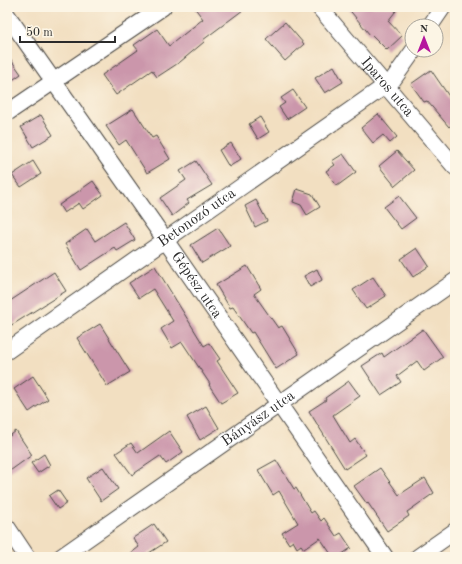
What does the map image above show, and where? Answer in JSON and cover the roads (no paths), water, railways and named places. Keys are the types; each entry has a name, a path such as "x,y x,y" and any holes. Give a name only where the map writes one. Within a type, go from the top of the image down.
{"street":[{"path":"7,113 163,7"},
{"name":"Iparos utca","path":"319,7 455,168"},
{"path":"435,18 443,7"},
{"name":"Gépész utca","path":"7,15 166,239 385,557"},
{"name":"Betonozó utca","path":"7,351 386,85 396,76 408,58"},
{"name":"Bányász utca","path":"61,557 455,281"},
{"path":"7,527 27,557"},
{"path":"418,557 455,531"}]}
